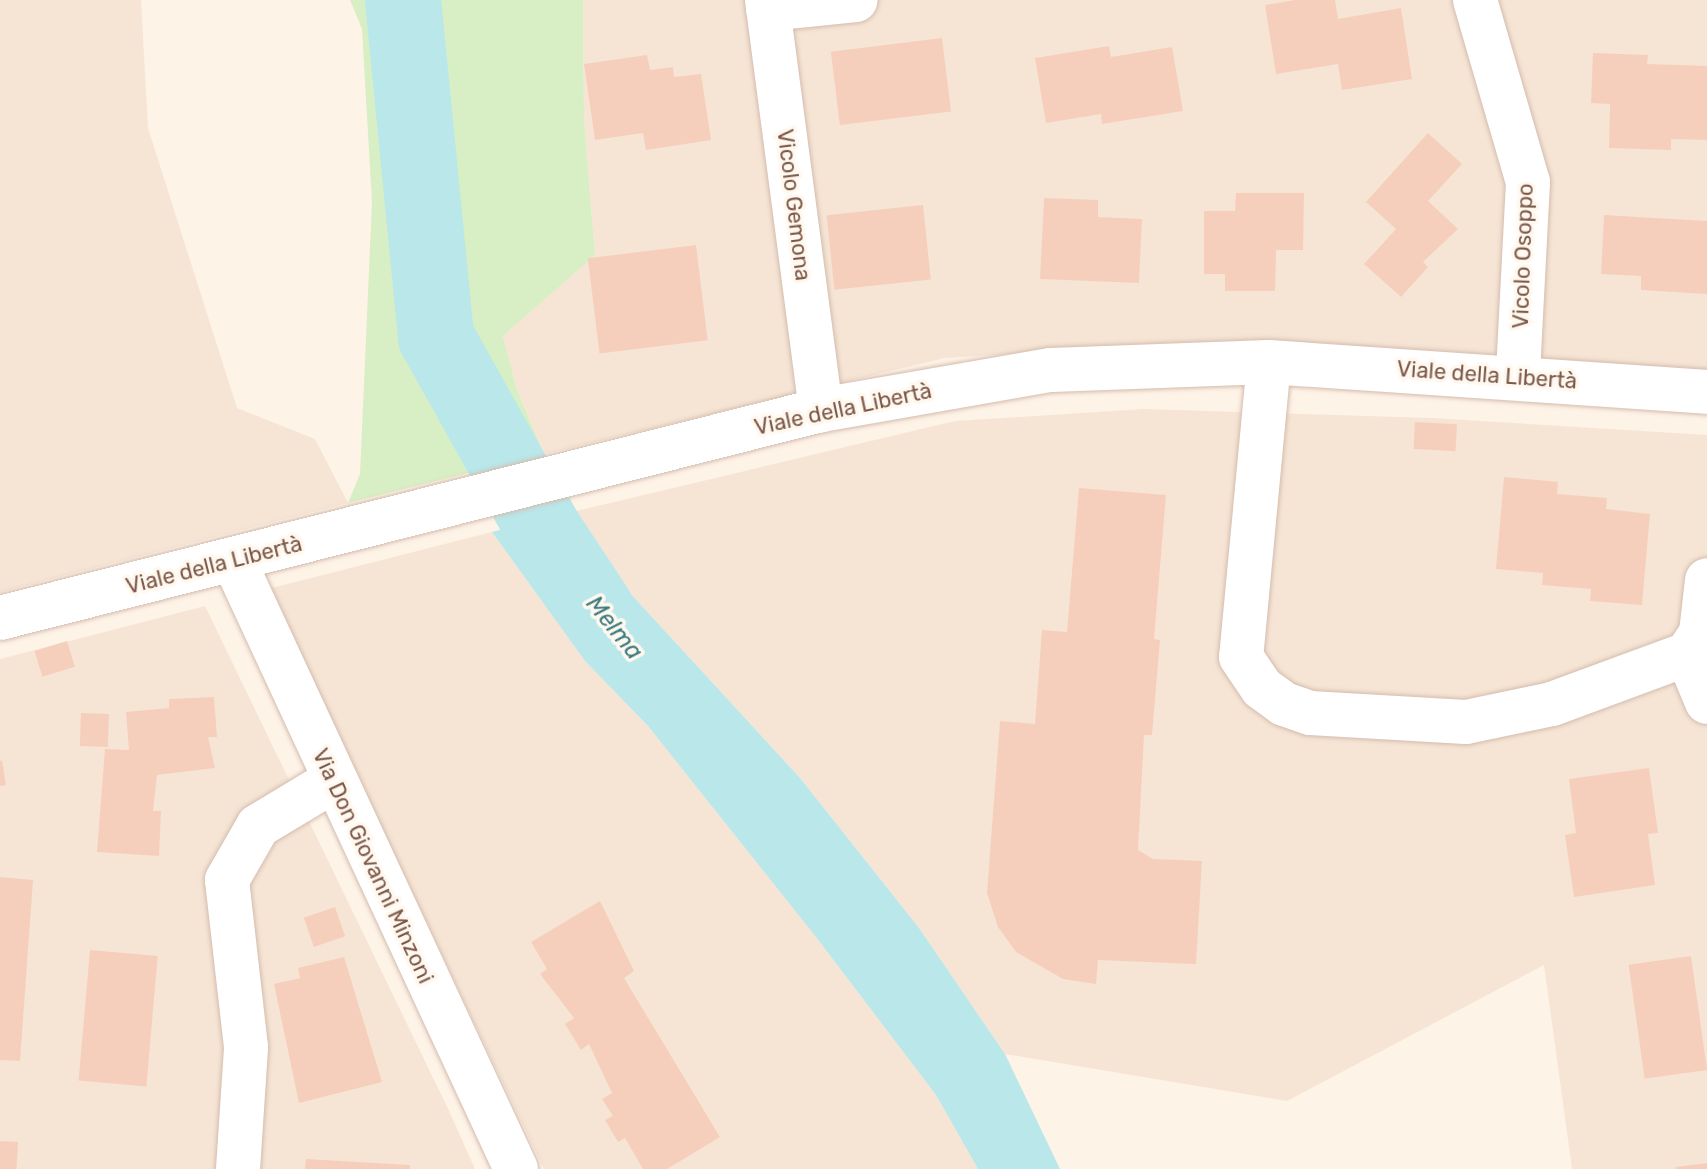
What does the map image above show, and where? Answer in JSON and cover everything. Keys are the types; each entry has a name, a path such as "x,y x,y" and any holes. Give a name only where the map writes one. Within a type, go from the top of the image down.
{"street":[{"path":"768,4 856,0"},
{"name":"Vicolo Osoppo","path":"1475,0 1528,182 1518,376"},
{"name":"Vicolo Gemona","path":"768,4 821,410"},
{"path":"1269,362 1241,657 1262,688 1284,704 1310,713 1466,722 1552,704 1687,654 1701,633 1707,580"},
{"name":"Viale della Libertà","path":"0,618 460,504 821,410 1051,370 1269,362 1518,376 1707,392"},
{"name":"Via Don Giovanni Minzoni","path":"234,561 333,781 516,1169"},
{"path":"1687,654 1707,702"},
{"path":"238,1169 246,1047 227,880 258,826 333,781"}],"shaded area":[{"path":"0,0 141,0 148,128 237,408 315,439 348,503 0,592"},
{"path":"583,0 1707,0 1707,371 1144,346 945,358 544,454 517,390 503,336 595,254 584,119"},
{"path":"1144,409 1432,418 1707,435 1707,1169 1572,1169 1544,965 1287,1101 1005,1054 919,928 800,778 594,554 572,512 955,421"},
{"path":"492,532 585,661 648,726 816,937 936,1095 978,1169 544,1169 268,589"},
{"path":"205,606 475,1169 0,1169 0,659"}],"green space":[{"path":"350,0 583,0 584,119 595,255 503,336 517,390 544,454 348,503 360,474 372,202 362,29"}],"water":[{"path":"572,512 594,554 800,778 919,928 1005,1054 1060,1169 978,1169 936,1095 816,937 648,726 585,661 492,532"}],"building":[{"path":"1295,0 1335,0 1338,19 1401,8 1412,79 1342,90 1338,64 1276,74 1265,5"},
{"path":"942,38 951,111 840,125 831,52"},
{"path":"1109,46 1111,57 1172,47 1183,111 1102,124 1101,114 1046,123 1035,58"},
{"path":"1593,53 1648,55 1647,64 1707,66 1707,140 1671,139 1671,150 1609,148 1610,104 1591,103"},
{"path":"647,55 650,70 673,67 674,77 701,74 711,140 646,150 643,133 595,140 584,64"},
{"path":"1428,133 1462,164 1428,201 1458,229 1423,262 1428,267 1401,297 1364,264 1396,229 1366,202"},
{"path":"1236,193 1304,193 1303,250 1276,250 1275,291 1225,291 1225,274 1204,274 1204,211 1235,211"},
{"path":"1044,198 1098,200 1098,217 1142,219 1139,283 1040,279"},
{"path":"923,205 931,280 834,290 827,215"},
{"path":"1604,215 1707,221 1707,294 1641,290 1641,276 1601,274"},
{"path":"696,245 708,340 600,354 588,258"},
{"path":"1415,422 1457,424 1456,451 1414,449"},
{"path":"1504,477 1558,482 1557,494 1607,498 1606,509 1650,514 1642,605 1590,601 1591,589 1542,585 1543,573 1496,569"},
{"path":"1079,488 1166,495 1154,639 1160,640 1152,735 1144,735 1138,850 1153,859 1202,861 1196,964 1098,960 1096,984 1063,979 1016,952 998,927 987,893 1000,721 1035,724 1042,630 1067,632"},
{"path":"67,641 75,667 42,677 34,651"},
{"path":"214,697 217,737 208,737 215,768 157,775 153,811 161,811 159,856 97,852 105,749 129,750 126,712 169,708 169,699"},
{"path":"81,713 109,714 108,747 80,746"},
{"path":"0,761 6,785 0,786"},
{"path":"1649,768 1658,833 1648,834 1655,885 1574,897 1565,835 1576,833 1569,779"},
{"path":"0,877 33,880 20,1061 0,1060"},
{"path":"600,901 634,971 624,978 720,1137 667,1169 643,1169 625,1138 618,1142 605,1120 613,1116 602,1099 612,1093 589,1044 581,1050 565,1024 574,1018 540,974 547,969 531,942"},
{"path":"335,907 345,936 314,947 304,918"},
{"path":"90,950 158,956 146,1086 79,1081"},
{"path":"1691,956 1707,1070 1645,1079 1629,965"},
{"path":"344,957 382,1082 299,1103 274,984 300,978 298,968"},
{"path":"0,1141 18,1142 17,1169 0,1169"},
{"path":"306,1159 410,1165 410,1169 305,1169"},
{"path":"1707,1163 1707,1169 1675,1167"}],"waterway":[{"name":"Melma","path":"403,0 436,337 545,532 596,609"}]}
